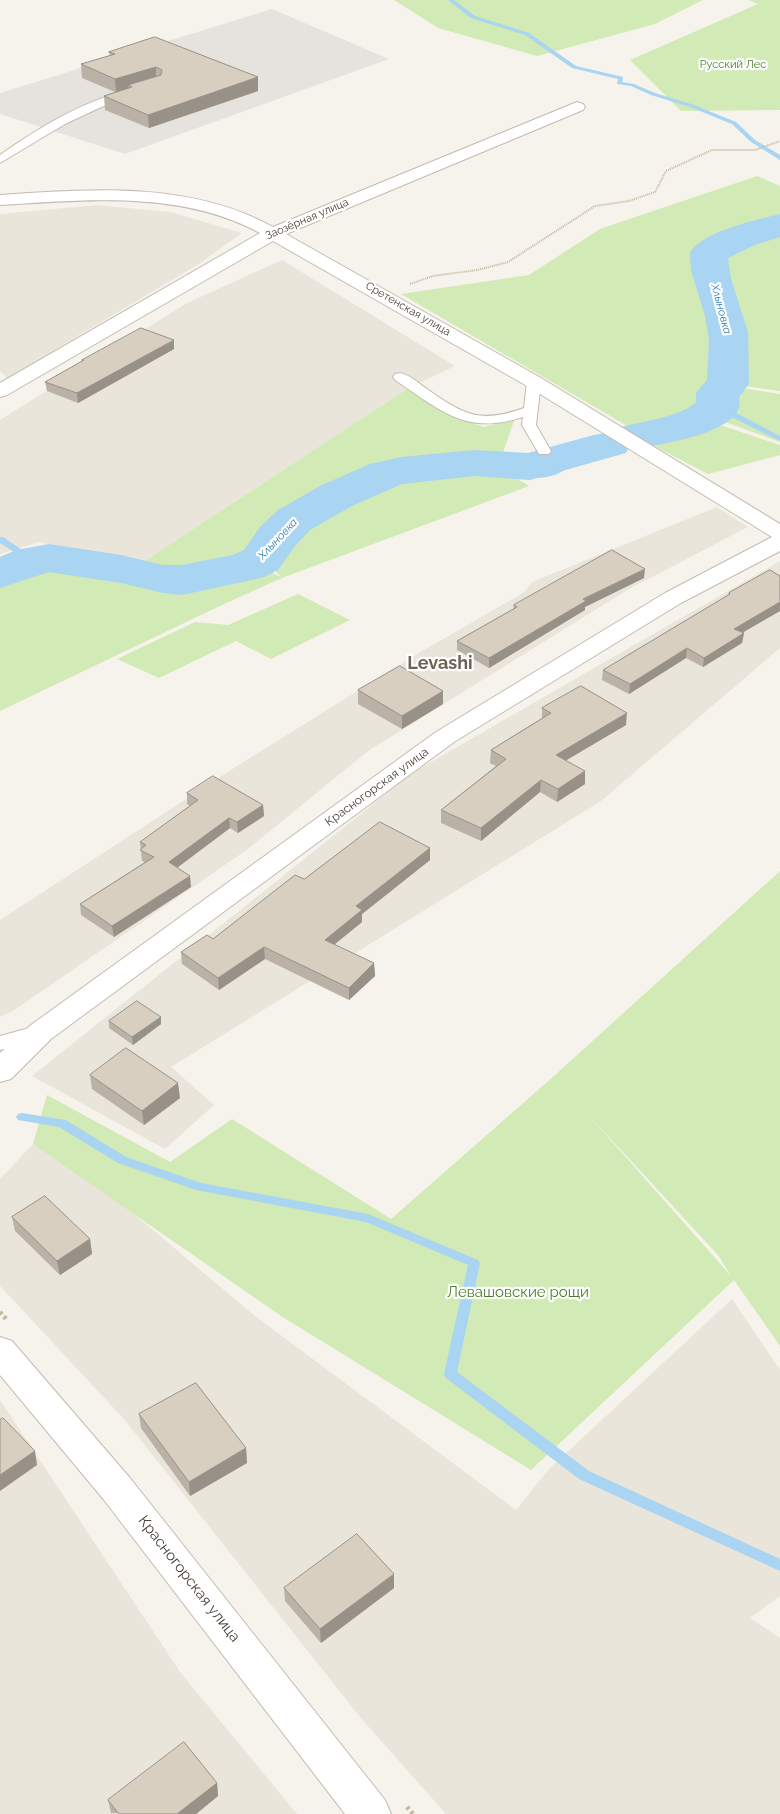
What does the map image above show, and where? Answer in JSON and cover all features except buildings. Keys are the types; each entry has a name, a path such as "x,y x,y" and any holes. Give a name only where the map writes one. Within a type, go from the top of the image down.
{"street":[{"name":"Заозёрная улица","path":"1,389 264,233 577,107"},
{"name":"Сретенская улица","path":"0,200 124,194 215,208 250,221 264,233 382,294 534,382 780,533"},
{"path":"0,205 82,198 107,198 201,213 264,233"},
{"name":"Красногорская улица","path":"0,1072 42,1032 445,737 673,598 780,542"},
{"name":"Красногорская улица","path":"0,1351 123,1496 370,1814"}],"lane":[{"path":"0,160 27,140 104,101 139,90"},
{"path":"400,377 465,418 485,421 504,418 531,410"},
{"path":"534,382 530,425 544,451"},
{"path":"0,1043 42,1032"}],"path":[{"path":"382,294 433,276 477,270 508,262 595,206 629,201 655,192 666,172 712,150 755,150 780,141"}],"shaded area":[{"path":"272,9 389,59 125,154 0,114 0,93"},
{"path":"97,205 171,212 242,233 199,264 7,378 0,371 0,214"},
{"path":"282,260 455,366 407,389 140,564 39,542 0,554 0,420 187,303"},
{"path":"717,507 748,527 629,589 368,751 248,849 13,1011 0,1017 0,920 237,766 412,657 523,593 532,582"},
{"path":"780,561 780,648 601,801 171,1067 214,1105 165,1149 32,1076 412,773"},
{"path":"33,1144 96,1182 255,1316 516,1510 548,1470 732,1299 780,1370 780,1596 750,1618 780,1638 780,1814 446,1814 360,1717 124,1419 0,1286 0,1179"},
{"path":"0,1400 180,1672 297,1814 0,1814"}],"green space":[{"path":"394,0 703,0 655,24 537,56 438,28"},
{"name":"Русский Лес","path":"748,0 780,0 780,110 681,111 630,60 758,4"},
{"path":"757,176 780,186 780,218 719,239 699,249 712,298 723,369 689,412 629,427 401,294 529,275 600,229"},
{"path":"780,229 780,391 737,385 744,326 731,316 733,294 721,280 718,267 719,253 742,241"},
{"path":"735,387 780,394 780,442 725,422 718,407"},
{"path":"407,389 457,418 484,427 515,418 502,455 381,470 285,517 252,558 164,572 140,564"},
{"path":"714,423 780,445 780,455 708,474 639,438"},
{"path":"498,467 529,486 282,578 0,711 0,581 41,564 176,589 260,567 281,577 271,566 289,532 313,511 384,480 416,471"},
{"path":"298,594 350,620 271,659 236,641 159,678 117,659 195,622 228,625"},
{"name":"Левашовские рощи","path":"780,871 780,1346 734,1280 531,1470 281,1316 33,1144 47,1095 170,1162 232,1119 391,1219 554,1076","holes":["585,1111 718,1255 731,1276"]}],"water":[{"path":"580,453 597,460 570,462 568,468 563,471 552,476 540,478 534,477 525,470 515,470 513,465 563,454"}],"waterway":[{"path":"451,0 473,17 527,34 574,67 621,78 619,83 632,85 734,123 753,141 780,158"},
{"name":"Хлыновка","path":"632,437 689,423 709,414 718,407 717,393 728,384 729,340 725,316 710,270 709,252 742,237 780,225"},
{"path":"718,407 780,439"},
{"name":"Хлыновка","path":"0,574 33,560 49,558 121,569 163,579 182,580 247,567 261,560 278,536 294,520 336,496 386,474 401,470 475,463 530,467 610,444"},
{"path":"0,539 33,560"},
{"path":"22,1117 62,1123 122,1160 200,1187 368,1218 474,1263 450,1374 584,1475 780,1565"}],"district":[{"name":"Levashi","path":"440,664"}]}
